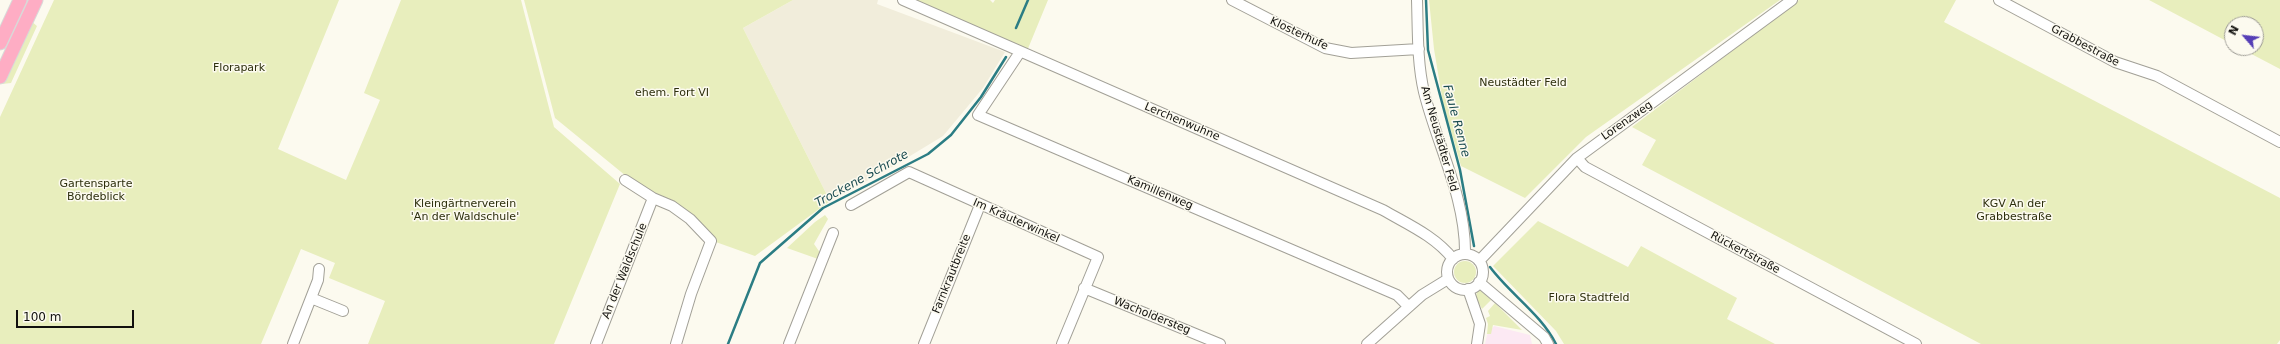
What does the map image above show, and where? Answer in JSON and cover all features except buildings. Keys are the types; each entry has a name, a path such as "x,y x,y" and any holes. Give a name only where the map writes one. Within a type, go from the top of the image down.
{"main road":[{"path":"0,43 20,0"},
{"path":"0,77 36,0"}],"street":[{"name":"Lerchenwuhne","path":"903,0 1383,210 1426,235 1444,249 1453,259"},
{"name":"Klosterhufe","path":"1232,0 1326,48 1351,52 1419,49"},
{"name":"Am Neustädter Feld","path":"1417,0 1419,49 1423,90 1454,187 1464,234 1466,254"},
{"name":"Lorenzweg","path":"1478,261 1577,158 1792,0"},
{"name":"Grabbestraße","path":"1999,0 2115,62 2157,76 2280,142"},
{"name":"Kamillenweg","path":"1020,52 978,115 1397,295 1408,306"},
{"name":"Rückertstraße","path":"1577,158 1585,168 1916,344"},
{"name":"Im Kräuterwinkel","path":"851,205 909,172 1098,257 1062,344"},
{"path":"625,180 654,198 678,210 690,219 711,241 691,294 676,344"},
{"name":"An der Waldschule","path":"596,344 654,198"},
{"name":"Farnkrautbreite","path":"924,344 980,205"},
{"path":"790,344 833,233"},
{"path":"1466,254 1473,256 1478,261 1482,271 1479,282 1468,289 1456,288 1448,279 1447,268 1453,259 1466,254"},
{"path":"293,344 311,298 319,269"},
{"path":"1367,344 1408,306 1436,285 1448,279"},
{"path":"1479,282 1544,337 1548,344"},
{"name":"Wacholdersteg","path":"1084,288 1220,344"},
{"path":"1468,289 1480,324 1477,344"},
{"path":"311,298 343,312"}],"shaded area":[{"path":"793,0 878,0 877,4 1005,52 983,88 943,136 887,170 830,201 743,28"},
{"path":"1494,326 1530,335 1532,344 1485,344 1487,335"}],"green space":[{"path":"54,0 339,0 278,149 346,180 380,100 364,93 401,0 521,0 554,127 620,184 554,344 368,344 385,301 329,278 335,263 301,249 261,344 0,344 0,117"},
{"name":"ehem. Fort VI","path":"524,0 793,0 743,28 830,201 755,256 713,241 626,176 555,118"},
{"path":"910,0 990,0 993,3 995,0 1048,0 1027,51"},
{"name":"Neustädter Feld","path":"1429,0 1780,0 1586,137 1525,198 1461,166 1443,103 1434,49"},
{"name":"KGV An der Grabbestraße","path":"1799,0 1956,0 1944,22 2280,198 2280,340 2277,344 1981,344 1642,165 1656,140 1632,127"},
{"path":"2149,0 2280,0 2280,69 2255,56 2264,56 2264,16 2224,16 2224,40"},
{"path":"31,21 37,26 11,83 2,84"},
{"path":"825,215 828,219 814,244 821,254 818,259 787,248 815,222"},
{"name":"Flora Stadtfeld","path":"1538,221 1628,267 1641,246 1737,298 1727,319 1775,344 1564,344 1556,331 1493,266"},
{"path":"1465,261 1473,264 1476,272 1473,280 1465,283 1457,280 1454,272 1457,264"},
{"path":"1477,291 1481,291 1491,300 1482,309 1476,298"},
{"path":"1495,303 1522,330 1493,325 1491,334 1487,334 1488,324 1486,318 1490,316 1488,311"}],"waterway":[{"name":"Trockene Schrote","path":"1016,28 1028,0"},
{"name":"Faule Renne","path":"1426,0 1428,50 1460,170 1474,246"},
{"name":"Trockene Schrote","path":"728,344 760,263 823,208 928,154 951,135 981,97 1006,57"},
{"name":"Faule Renne","path":"1490,267 1542,323 1556,344"}],"park label":[{"name":"Florapark","path":"239,68"},
{"name":"Gartensparte Bördeblick","path":"96,190"},
{"name":"Kleingärtnerverein 'An der Waldschule'","path":"465,210"}]}
